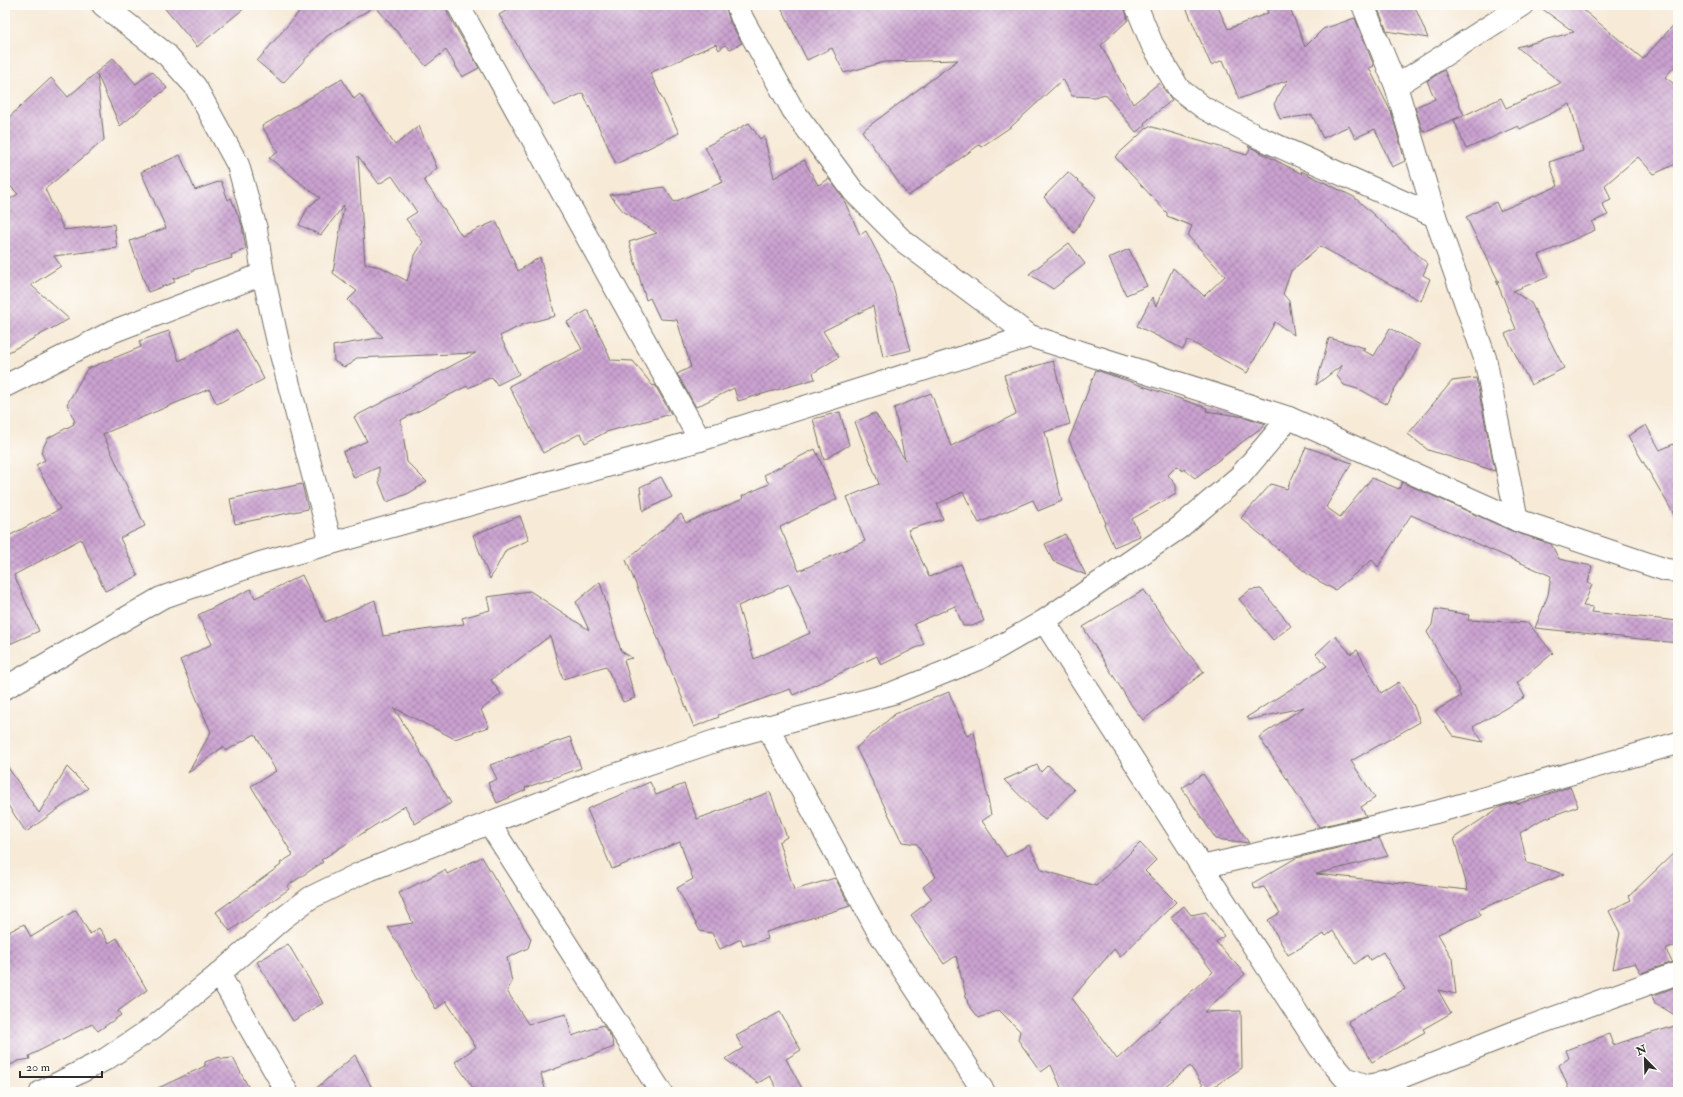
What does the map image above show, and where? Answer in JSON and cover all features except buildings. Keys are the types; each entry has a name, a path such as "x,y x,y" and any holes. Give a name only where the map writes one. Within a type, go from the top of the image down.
{"street":[{"path":"103,5 167,55 195,86 238,165 256,229 262,274 279,347 331,543"},
{"path":"458,5 700,440"},
{"path":"737,5 742,18 793,110 854,192 903,241 1030,336 1289,418 1517,520 1658,567 1678,571"},
{"path":"1136,5 1152,44 1179,89 1204,108 1260,138 1435,216"},
{"path":"1363,5 1396,86 1426,180 1435,216 1485,358 1517,520"},
{"path":"1396,86 1523,5"},
{"path":"1403,202 1426,180"},
{"path":"5,386 114,331 262,274"},
{"path":"5,688 161,598 260,563 700,440 1030,336"},
{"path":"41,1092 106,1059 154,1027 219,974 282,919 322,892 361,873 594,782 715,741 893,693 980,658 1044,621 1179,528 1240,476 1289,418"},
{"path":"1044,621 1320,1048 1345,1078 1368,1086 1391,1081 1515,1032 1678,973"},
{"path":"767,726 879,933 984,1092"},
{"path":"1202,867 1436,812 1678,743"},
{"path":"489,823 662,1092"},
{"path":"219,974 287,1092"}]}
